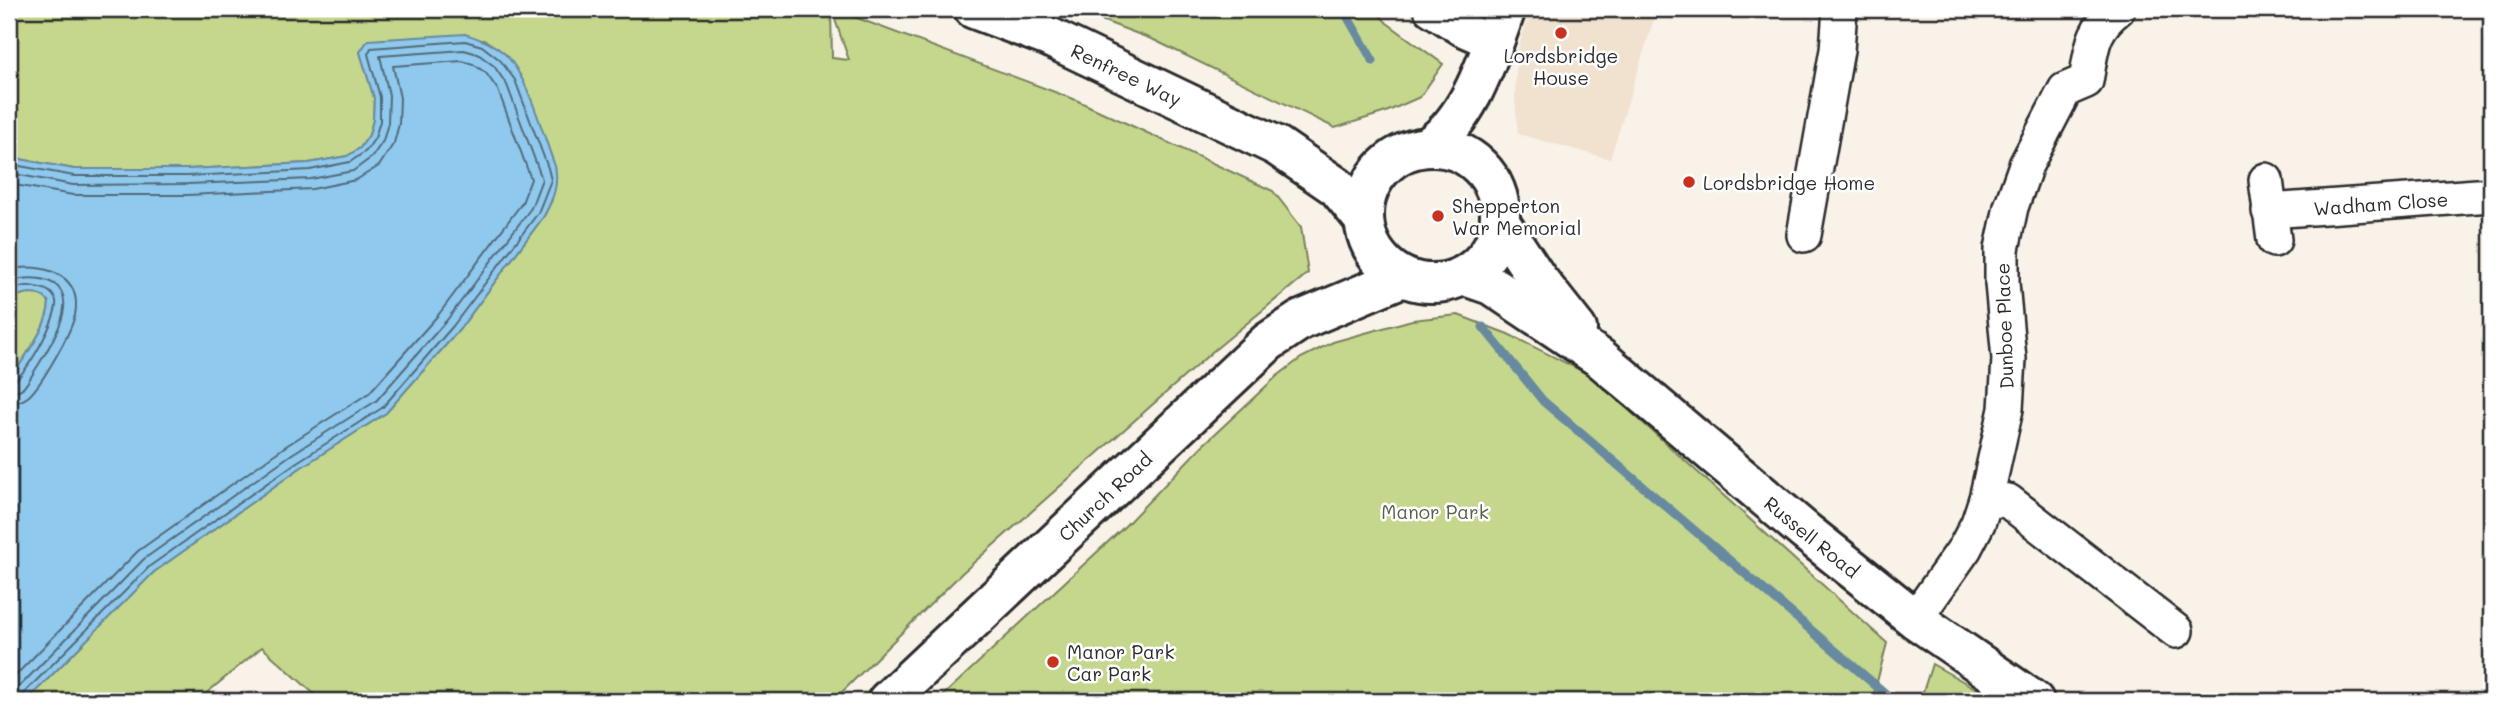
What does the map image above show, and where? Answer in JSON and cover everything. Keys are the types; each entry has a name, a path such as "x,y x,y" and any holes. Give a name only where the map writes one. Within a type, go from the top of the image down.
{"main road":[{"name":"Renfree Way","path":"974,9 1049,37 1277,146 1337,187 1367,233"},
{"path":"1429,146 1445,135 1459,118 1496,36"},
{"path":"1485,169 1471,158 1451,149 1429,146 1412,149 1397,156 1384,167 1372,182 1365,201 1367,233 1387,266 1422,283 1442,283 1465,275 1482,262 1496,241 1502,224 1482,151 1496,36"},
{"name":"Renfree Way","path":"1277,146 1345,165 1384,167"},
{"name":"Russell Road","path":"1502,224 1536,276 1600,358"},
{"name":"Church Road","path":"1332,306 1357,271 1367,233"},
{"name":"Russell Road","path":"1465,275 1490,285 1600,358 1806,532 1915,619 2034,701"},
{"name":"Church Road","path":"887,701 1268,342 1301,320 1403,276"}],"street":[{"path":"1432,9 1469,33 1496,36"},
{"path":"1804,235 1837,50 1840,9"},
{"name":"Dunboe Place","path":"1915,619 1965,548 1978,523 1986,499 2006,409 2009,359 2002,283 2002,249 2026,165 2066,90 2087,80 2093,38 2102,21 2118,9"},
{"name":"Wadham Close","path":"2270,210 2491,195"},
{"path":"1986,499 2008,501 2176,632"}],"shaded area":[{"path":"1531,9 1677,9 1673,20 1655,16 1610,159 1518,134 1515,96 1517,52"}],"green space":[{"path":"9,9 833,9 1076,100 1273,191 1301,227 1308,273 1212,352 962,573 833,701 322,701 262,647 197,701 26,701 154,572 300,468 386,413 459,330 544,216 552,200 521,77 506,55 485,40 360,52 374,98 373,120 369,135 360,148 348,156 309,163 188,169 74,169 9,157","holes":["832,11 849,60 832,58"]},
{"path":"1072,9 1374,9 1387,23 1443,64 1420,97 1386,112 1335,128 1154,40"},
{"path":"28,293 44,296 49,302 48,312 34,343 9,381 9,303 16,296"},
{"name":"Manor Park","path":"1458,315 1508,334 1590,375 1887,643 1872,701 937,701 1123,528 1201,447 1276,377 1301,358 1333,342 1412,320"},
{"path":"1932,664 1998,701 1920,701"}],"water":[{"path":"465,34 491,44 505,54 528,91 556,173 554,192 544,216 459,330 386,413 300,468 154,572 26,701 9,701 9,381 40,332 49,302 40,295 29,293 18,296 9,303 9,157 74,169 188,169 309,163 347,156 360,148 369,135 373,120 374,98 360,52 368,40"}],"waterway":[{"path":"1343,9 1373,61"},
{"path":"1483,327 1543,401 1894,701"}],"place":[{"name":"Lordsbridge House","path":"1561,33"},
{"name":"Lordsbridge Home","path":"1689,182"},
{"name":"Shepperton War Memorial","path":"1438,216"},
{"name":"Manor Park Car Park","path":"1053,662"}]}
